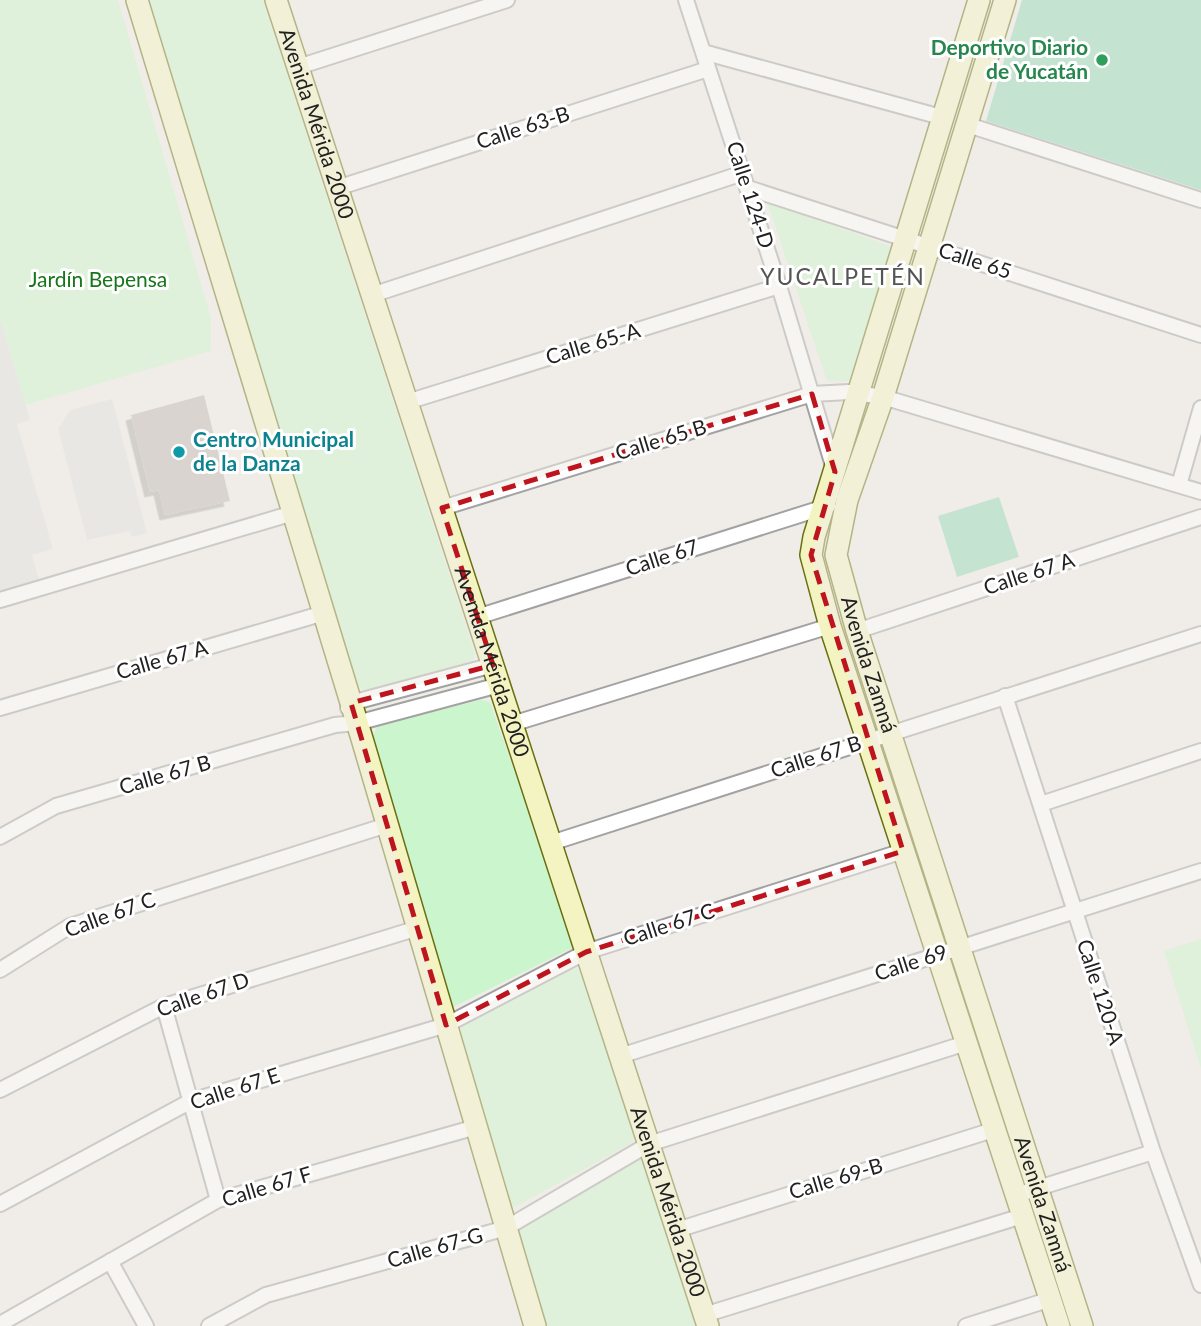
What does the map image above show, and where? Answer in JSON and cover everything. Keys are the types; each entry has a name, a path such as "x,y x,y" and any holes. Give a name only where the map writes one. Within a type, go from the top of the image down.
{"street":[{"path":"137,0 418,928 506,1228 530,1325"},
{"name":"Avenida Mérida 2000","path":"276,0 706,1320"},
{"path":"298,67 507,0"},
{"name":"Calle 124-D","path":"686,0 779,286 835,472"},
{"path":"979,0 1004,3"},
{"name":"Avenida Zamná","path":"979,0 835,472 821,508 811,555 830,626 1059,1326"},
{"name":"Avenida Zamná","path":"1004,3 883,397 846,500 836,555 857,631 1082,1326"},
{"path":"703,52 942,117"},
{"name":"Calle 63-B","path":"337,188 708,69"},
{"path":"965,124 1201,200"},
{"path":"372,295 743,173"},
{"name":"Calle 65","path":"748,188 1201,335"},
{"name":"Calle 65-A","path":"407,402 779,286"},
{"name":"Calle 65 B","path":"442,508 812,394 883,397 1201,492"},
{"path":"1179,485 1201,408"},
{"name":"Calle 67","path":"477,617 846,500"},
{"path":"0,600 293,513"},
{"name":"Calle 67 A","path":"857,631 1201,517"},
{"name":"Calle 67 A","path":"0,708 324,613"},
{"path":"512,724 830,626"},
{"name":"Calle 67 B","path":"551,843 1201,634"},
{"path":"354,713 496,675"},
{"path":"354,713 496,675"},
{"name":"Calle 120-A","path":"1005,696 1153,1152 1201,1285"},
{"name":"Calle 67 B","path":"0,837 56,806 335,725 354,713"},
{"path":"1041,804 1201,751"},
{"name":"Calle 67 C","path":"0,970 70,926 387,825"},
{"name":"Calle 67 C","path":"446,1025 586,952 903,851"},
{"name":"Calle 69","path":"620,1056 1201,871"},
{"name":"Calle 67 D","path":"3,1083 164,1006 418,928"},
{"path":"164,1006 218,1200"},
{"name":"Calle 67 E","path":"0,1205 191,1101 446,1025"},
{"name":"Calle 67-G","path":"209,1326 265,1295 506,1228 649,1144 966,1043"},
{"name":"Calle 67 F","path":"0,1324 218,1200 476,1127"},
{"name":"Calle 69-B","path":"677,1230 996,1129"},
{"path":"1016,1195 1153,1152"},
{"path":"706,1320 1022,1216"},
{"path":"110,1261 146,1326"},
{"path":"967,1326 1051,1299"}],"highlighted area":[{"path":"812,394 835,472 811,555 903,851 586,952 446,1025 351,703 493,665 442,508"}],"green space":[{"name":"Jardín Bepensa","path":"0,0 118,0 211,318 211,351 25,405 0,319"},
{"path":"144,0 263,0 475,654 472,662 364,690 358,686"},
{"name":"Deportivo Diario de Yucatán","path":"1022,0 1201,0 1201,190 986,121"},
{"path":"767,202 898,249 862,382 827,381"},
{"path":"999,497 1019,557 957,577 938,516"},
{"path":"481,700 490,702 576,946 453,1007 372,738 378,725"},
{"path":"1201,939 1201,1069 1164,951"},
{"path":"574,968 580,970 635,1136 632,1143 515,1207 509,1203 459,1035 462,1027"},
{"path":"641,1155 697,1326 545,1326 516,1227"}],"shaded area":[{"path":"0,319 30,420 17,424 53,549 32,555 40,583 0,594"},
{"path":"112,399 147,533 132,537 130,531 87,540 58,429 70,410"}],"building":[{"name":"Centro Municipal de la Danza","path":"204,395 230,501 165,515 159,490 150,492 131,415"}],"place":[{"name":"Deportivo Diario de Yucatán","path":"1102,60"},
{"name":"Centro Municipal de la Danza","path":"179,452"}],"district":[{"name":"YUCALPETÉN","path":"843,277"}]}
